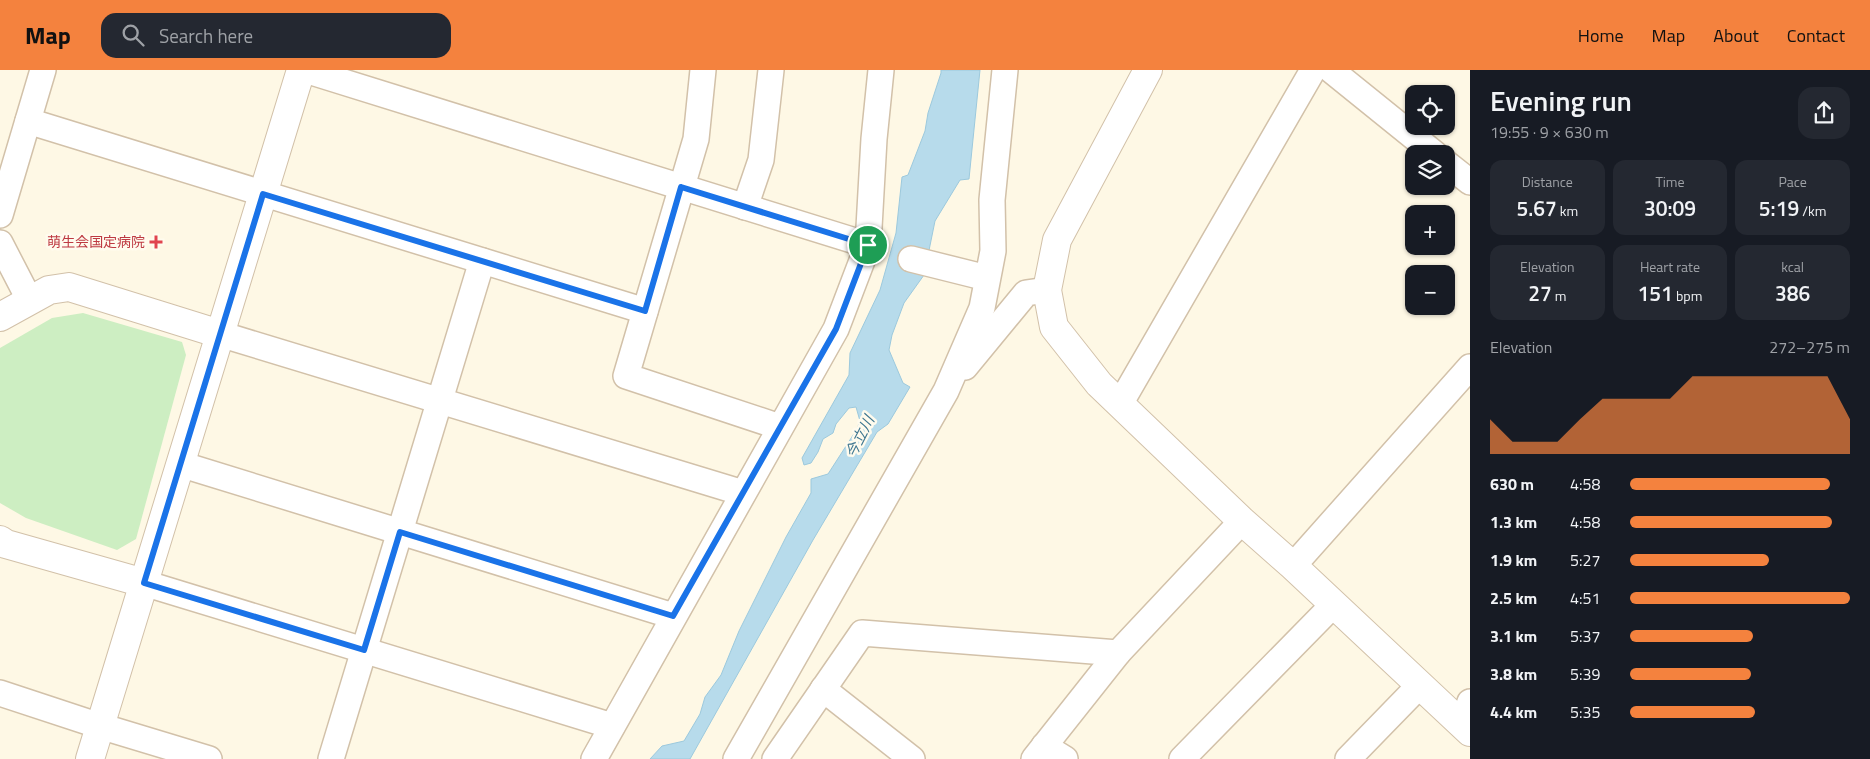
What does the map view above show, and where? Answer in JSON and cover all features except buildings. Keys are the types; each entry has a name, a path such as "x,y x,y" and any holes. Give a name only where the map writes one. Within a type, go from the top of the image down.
{"street":[{"path":"0,215 43,70"},
{"path":"90,759 301,70"},
{"path":"305,70 868,245"},
{"path":"703,70 696,139 626,376 780,427"},
{"path":"745,207 761,160 770,70"},
{"path":"594,759 836,329 868,245 874,139 881,70"},
{"path":"736,759 946,391 982,308 980,276 992,251 992,200 1005,70"},
{"path":"1148,70 1057,240 1047,290 1054,327 1099,384 1242,521 1334,604 1418,686 1467,720"},
{"path":"1120,404 1313,70"},
{"path":"1331,70 1424,145"},
{"path":"28,121 645,311"},
{"path":"1455,170 1470,182"},
{"path":"0,243 30,300"},
{"path":"910,259 980,276"},
{"path":"331,759 482,261"},
{"path":"0,317 49,290 69,287 743,493"},
{"path":"946,391 1026,293 1047,290"},
{"path":"1293,566 1470,367"},
{"path":"180,464 673,616"},
{"path":"1065,759 1039,753 1118,653 1242,521"},
{"path":"0,540 6,544 144,583 612,726"},
{"path":"1182,759 1334,604"},
{"path":"775,759 862,633 1118,653"},
{"path":"1348,759 1418,686"},
{"path":"824,689 912,759"},
{"path":"0,693 209,759"}],"green space":[{"path":"83,313 182,342 186,355 136,539 117,550 26,518 0,503 0,348 52,318"}],"water":[{"name":"今立川","path":"941,70 980,70 969,179 960,180 935,221 924,275 904,303 892,335 889,350 903,383 910,387 888,424 877,432 813,540 690,759 650,759 662,746 684,741 700,714 705,697 721,675 739,631 786,537 811,493 811,479 828,474 857,429 860,421 856,407 849,408 836,424 833,433 823,439 811,463 804,465 802,458 849,375 850,353 880,290 896,233 902,177 908,175 925,131 928,113"}],"place":[{"name":"萌生会国定病院","path":"156,242"}],"route":[{"path":"681,187 868,245 836,329 673,616 400,532 364,650 144,583 263,194 645,311 681,187"}]}
